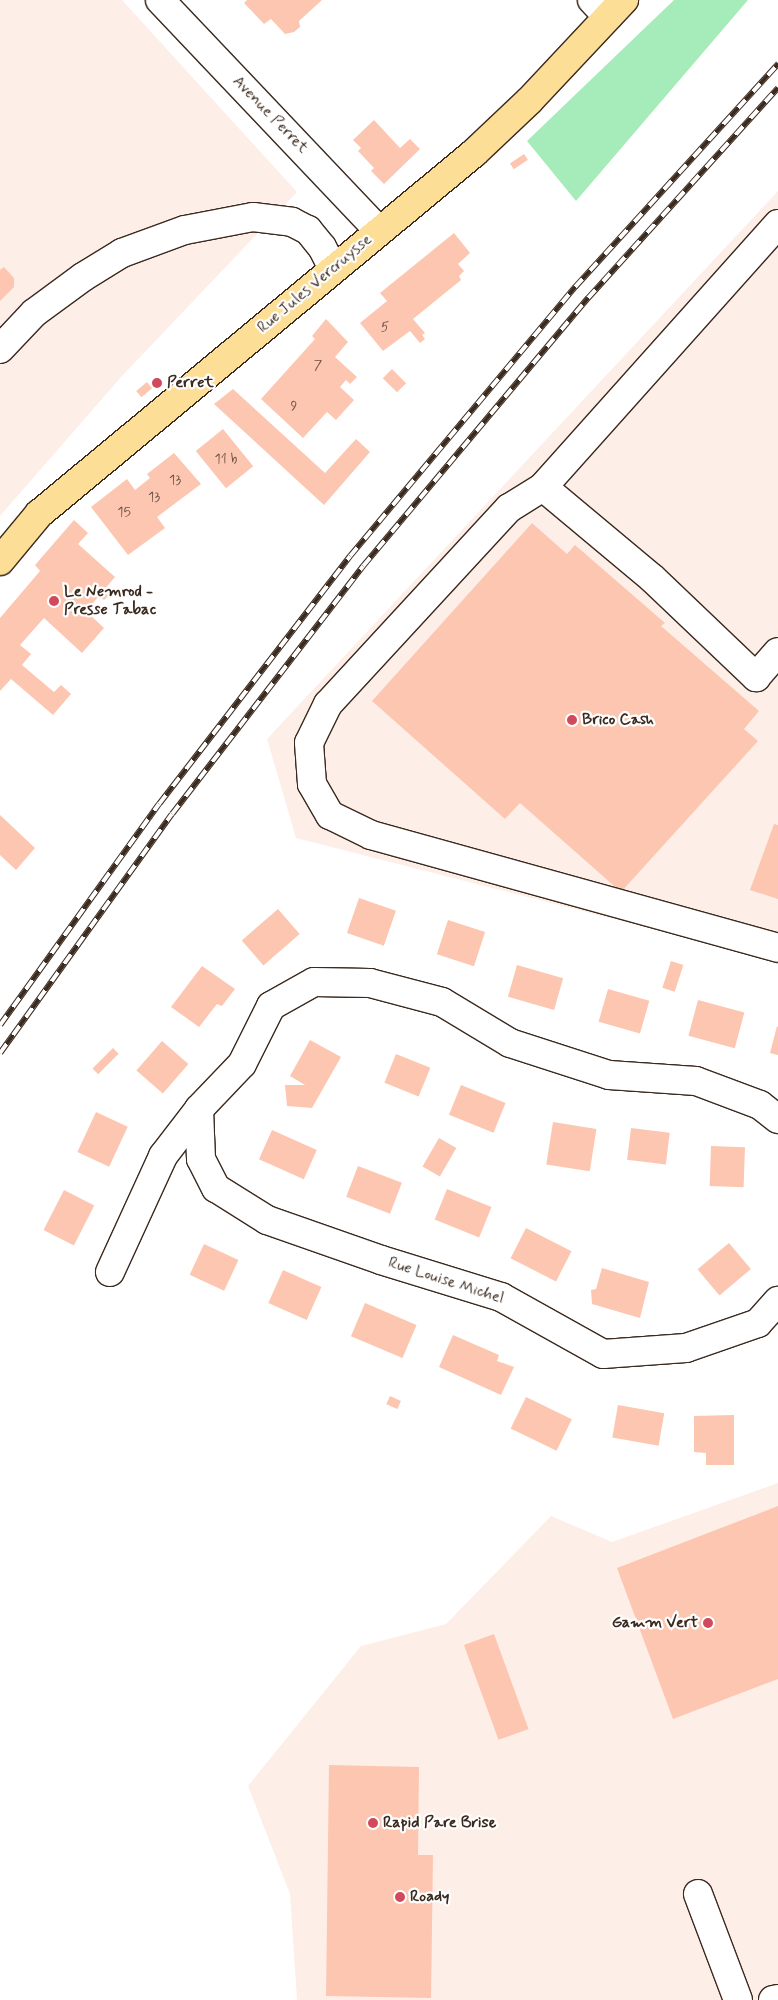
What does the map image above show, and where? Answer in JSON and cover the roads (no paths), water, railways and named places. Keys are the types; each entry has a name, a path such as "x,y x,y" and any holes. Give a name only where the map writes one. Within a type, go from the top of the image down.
{"main road":[{"name":"Rue Jules Vercruysse","path":"0,561 39,514 480,146 529,101 608,6"}],"street":[{"name":"Avenue Perret","path":"160,0 379,230"},
{"path":"0,348 34,313 83,277 122,253 185,230 253,217 292,222 308,230 333,269"},
{"path":"778,224 543,487 509,508 328,704 308,743 312,784 330,815 371,835 778,948"},
{"path":"543,487 638,566 756,677 778,652"},
{"path":"110,1272 163,1156 199,1109 242,1064 271,1006 314,982 370,983 442,1002 510,1042 609,1075 696,1081 760,1105 778,1119"},
{"name":"Rue Louise Michel","path":"199,1109 201,1159 216,1188 267,1220 381,1260 501,1297 603,1354 686,1348 758,1323 778,1301"},
{"path":"698,1894 738,2000"},
{"path":"773,2000 778,1998"}],"railway":[{"path":"0,1025 159,804 350,556 575,287 778,64"},
{"path":"0,1053 172,814 363,566 588,298 778,88"}],"place":[{"name":"Perret","path":"157,383"},
{"name":"Le Nemrod - Presse Tabac","path":"54,601"},
{"name":"Brico Cash","path":"572,720"},
{"name":"Gamm Vert","path":"708,1623"},
{"name":"Rapid Pare Brise","path":"373,1823"},
{"name":"Roady","path":"400,1897"}]}
